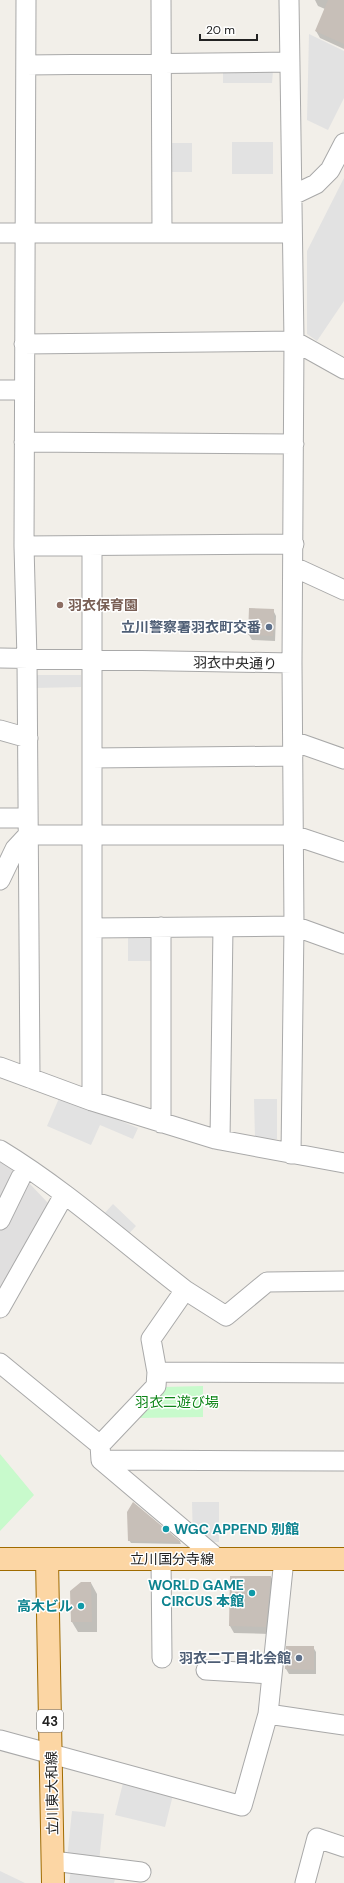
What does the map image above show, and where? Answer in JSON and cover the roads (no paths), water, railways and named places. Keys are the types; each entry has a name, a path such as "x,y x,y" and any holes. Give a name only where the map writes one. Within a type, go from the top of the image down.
{"main road":[{"name":"立川国分寺線","path":"0,1559 344,1559"},
{"name":"立川東大和線","path":"47,1559 53,1883"}],"street":[{"path":"26,0 24,546 28,738 30,1078"},
{"path":"161,0 162,233"},
{"path":"289,0 293,195 291,233 294,341 294,567 292,664"},
{"path":"26,65 290,62"},
{"path":"293,195 316,184 330,170 344,143"},
{"path":"0,233 291,233"},
{"path":"24,344 294,341 342,365"},
{"path":"0,390 24,390"},
{"path":"24,442 294,444"},
{"path":"24,546 294,544"},
{"path":"92,546 92,1101"},
{"path":"294,567 344,590"},
{"name":"羽衣中央通り","path":"0,658 292,664 294,926 291,1154"},
{"path":"0,730 28,738"},
{"path":"92,758 293,749 344,759"},
{"path":"0,818 28,826 92,835 293,835 344,852"},
{"path":"0,880 14,850 28,826"},
{"path":"92,928 294,926 344,944"},
{"path":"161,927 161,1123"},
{"path":"220,1140 223,927"},
{"path":"0,1067 92,1101 220,1140 344,1163"},
{"path":"0,1150 26,1166 185,1290 226,1316 267,1282 344,1281"},
{"path":"0,1220 21,1177"},
{"path":"0,1308 64,1195"},
{"path":"100,1452 156,1386 158,1372 151,1339 185,1290"},
{"path":"0,1363 218,1559"},
{"path":"158,1372 344,1373"},
{"path":"100,1452 344,1461"},
{"path":"0,1740 242,1806 268,1714 284,1559"},
{"path":"161,1560 162,1658"},
{"path":"206,1670 271,1674"},
{"path":"268,1714 344,1725"},
{"path":"305,1883 316,1838 344,1847"},
{"path":"53,1861 141,1872"}],"place":[{"name":"羽衣保育園","path":"60,605"},
{"name":"立川警察署羽衣町交番","path":"269,627"},
{"name":"WGC APPEND 別館","path":"166,1529"},
{"name":"WORLD GAME CIRCUS 本館","path":"252,1593"},
{"name":"高木ビル","path":"81,1606"},
{"name":"羽衣二丁目北会館","path":"299,1658"}],"park label":[{"name":"羽衣二遊び場","path":"177,1402"}]}
